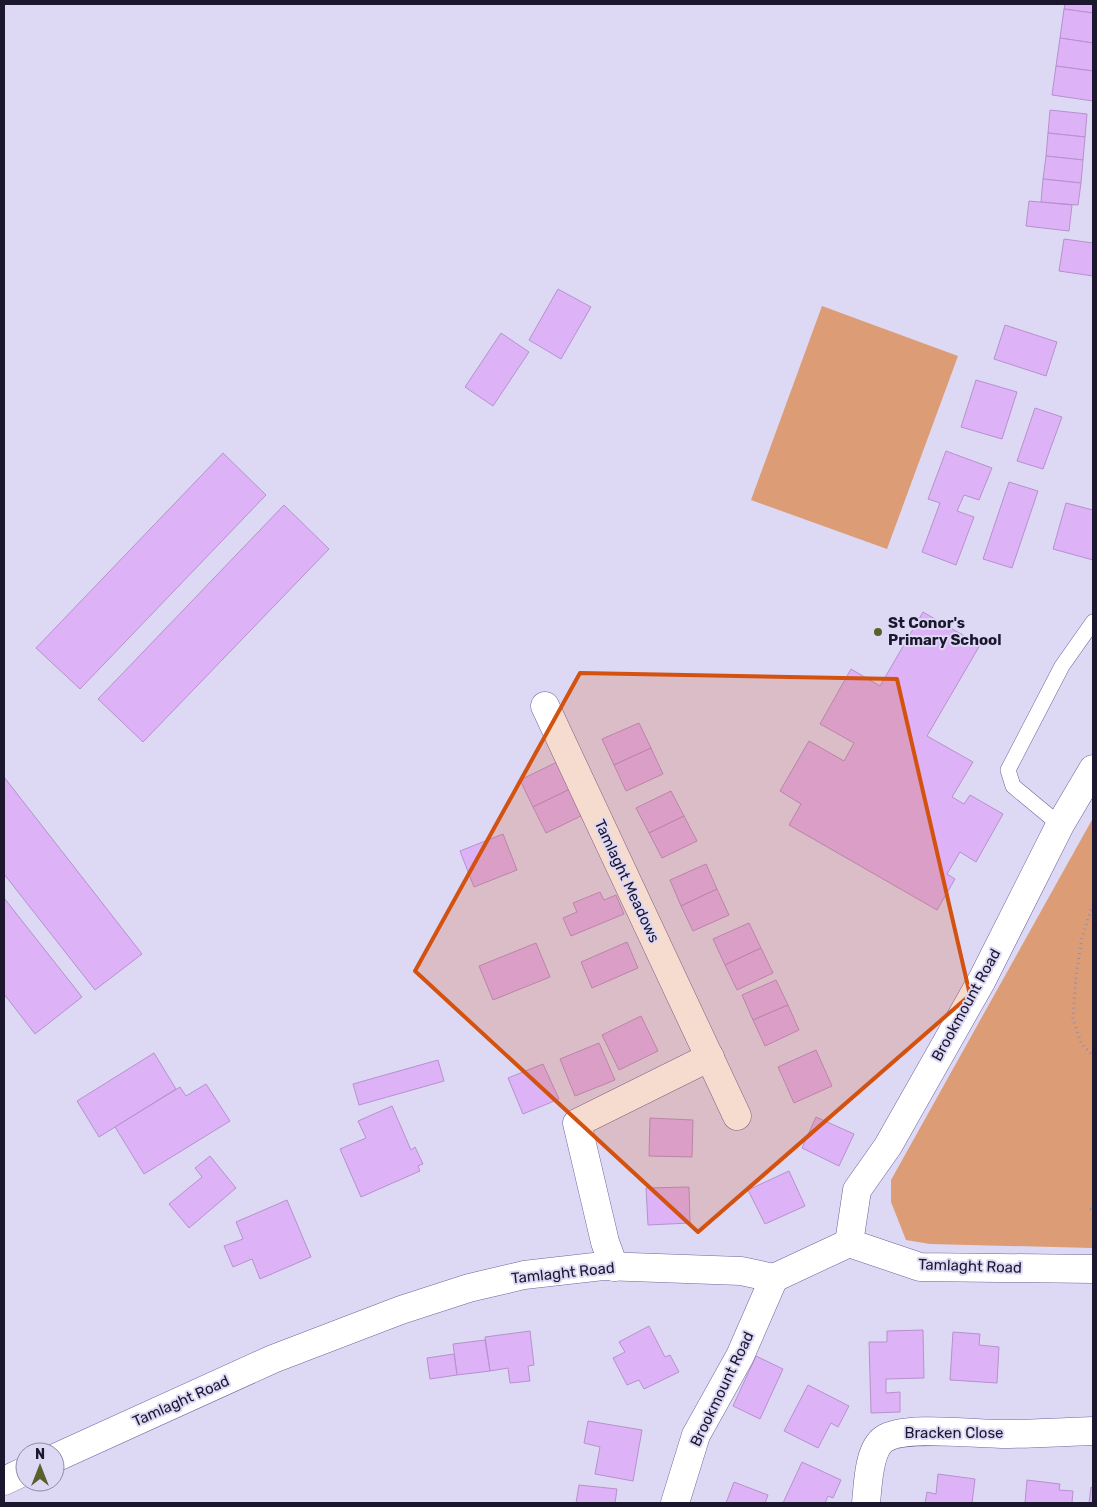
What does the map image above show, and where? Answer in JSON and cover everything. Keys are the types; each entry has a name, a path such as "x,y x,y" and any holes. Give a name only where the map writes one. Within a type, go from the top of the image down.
{"street":[{"name":"Tamlaght Meadows","path":"544,706 738,1116"},
{"name":"Brookmount Road","path":"849,1243 857,1190 888,1146 982,980 1060,825 1093,769"},
{"path":"614,1267 605,1242 577,1123 710,1057"},
{"path":"774,1278 849,1243"},
{"name":"Tamlaght Road","path":"849,1243 920,1267 1093,1269"},
{"name":"Tamlaght Road","path":"65,1453 273,1359 401,1310 469,1288 524,1275 603,1266 741,1271 774,1278"},
{"name":"Brookmount Road","path":"675,1503 696,1435 740,1356 774,1278"},
{"name":"Bracken Close","path":"866,1503 869,1470 874,1453 883,1439 896,1433 1002,1434 1093,1431"}],"lane":[{"path":"1060,825 1013,786 1008,770 1062,666 1093,622"}],"path":[{"path":"1093,905 1082,937 1076,976 1073,1018 1081,1043 1093,1056"}],"highlighted area":[{"path":"580,673 897,679 970,995 698,1232 415,971"}],"shaded area":[{"path":"822,306 958,356 887,549 751,500"},
{"path":"1093,818 1093,1248 930,1244 906,1240 891,1202 891,1180"}],"building":[{"path":"1065,4 1093,4 1093,13 1064,9"},
{"path":"1064,9 1093,13 1093,43 1060,38"},
{"path":"1060,38 1093,43 1093,71 1056,66"},
{"path":"1056,66 1093,71 1093,101 1052,95"},
{"path":"1050,110 1087,114 1085,137 1048,133"},
{"path":"1048,133 1085,137 1083,160 1046,156"},
{"path":"1046,156 1083,160 1081,183 1043,179"},
{"path":"1043,179 1081,183 1078,205 1041,202"},
{"path":"1029,201 1072,205 1069,231 1026,226"},
{"path":"1064,239 1093,243 1093,276 1059,271"},
{"path":"558,289 591,307 561,359 529,340"},
{"path":"1005,325 1057,342 1046,376 994,359"},
{"path":"501,333 529,352 493,406 465,387"},
{"path":"976,380 1017,392 1002,439 961,427"},
{"path":"1035,408 1062,417 1043,469 1017,461"},
{"path":"946,451 992,468 979,500 964,495 957,511 974,517 956,565 922,552 940,503 928,499"},
{"path":"223,453 266,495 80,689 36,648"},
{"path":"1009,482 1038,491 1012,568 983,559"},
{"path":"1066,503 1093,510 1093,560 1053,549"},
{"path":"284,505 329,549 143,742 98,699"},
{"path":"923,612 980,645 927,736 973,762 952,797 964,804 970,795 1003,814 976,862 960,852 947,874 955,879 937,910 789,825 801,804 780,791 809,741 844,761 854,743 820,724 851,669 880,686"},
{"path":"639,723 651,748 614,765 602,739"},
{"path":"651,748 663,774 626,791 614,765"},
{"path":"557,762 570,789 533,807 520,780"},
{"path":"4,777 142,954 95,990 4,874"},
{"path":"570,789 583,815 546,833 533,807"},
{"path":"671,791 684,816 649,833 636,808"},
{"path":"684,816 697,841 662,858 649,833"},
{"path":"503,834 517,870 474,887 460,851"},
{"path":"706,864 717,889 681,906 670,880"},
{"path":"717,889 729,915 693,931 681,906"},
{"path":"600,892 604,900 616,895 624,914 571,936 563,918 577,912 573,903"},
{"path":"4,898 82,997 35,1034 4,994"},
{"path":"749,923 761,948 725,965 713,939"},
{"path":"627,942 638,968 592,988 581,962"},
{"path":"536,943 550,977 493,1000 479,966"},
{"path":"761,948 773,973 737,990 725,965"},
{"path":"776,980 788,1005 753,1020 742,995"},
{"path":"788,1005 799,1030 765,1046 753,1020"},
{"path":"641,1016 658,1051 619,1070 602,1035"},
{"path":"599,1043 615,1080 575,1096 560,1059"},
{"path":"816,1050 832,1086 794,1103 778,1067"},
{"path":"154,1053 176,1089 99,1137 77,1101"},
{"path":"438,1060 444,1081 359,1105 353,1084"},
{"path":"543,1064 559,1099 523,1114 508,1078"},
{"path":"206,1084 230,1121 144,1174 115,1127 180,1087 186,1096"},
{"path":"392,1106 411,1150 415,1147 423,1164 418,1166 420,1171 361,1197 340,1149 366,1138 358,1121"},
{"path":"816,1117 854,1134 839,1166 802,1148"},
{"path":"650,1118 693,1120 692,1157 649,1156"},
{"path":"210,1156 236,1188 189,1228 169,1204 202,1177 195,1168"},
{"path":"789,1171 805,1206 765,1224 748,1190"},
{"path":"689,1187 690,1223 648,1225 646,1188"},
{"path":"287,1200 311,1257 260,1279 252,1259 233,1267 224,1246 243,1239 236,1222"},
{"path":"649,1326 665,1357 670,1355 679,1372 644,1389 639,1380 627,1385 613,1358 625,1352 619,1342"},
{"path":"923,1330 924,1378 886,1379 886,1393 900,1392 900,1412 871,1413 869,1342 887,1342 887,1331"},
{"path":"530,1331 534,1365 528,1366 530,1381 510,1383 508,1368 490,1371 485,1337"},
{"path":"953,1332 980,1334 979,1345 999,1347 997,1383 950,1380"},
{"path":"485,1340 490,1371 457,1375 453,1344"},
{"path":"454,1354 457,1375 430,1379 427,1358"},
{"path":"756,1356 783,1369 760,1419 733,1406"},
{"path":"808,1385 849,1406 838,1427 831,1423 818,1448 784,1431"},
{"path":"588,1421 642,1430 633,1481 595,1474 600,1447 584,1443"},
{"path":"802,1462 841,1480 833,1498 828,1496 825,1503 783,1503"},
{"path":"938,1474 975,1479 972,1503 925,1503 927,1492 936,1494"},
{"path":"1027,1480 1060,1484 1059,1490 1073,1491 1072,1503 1025,1503"},
{"path":"734,1482 768,1495 765,1503 726,1503"},
{"path":"579,1485 617,1489 615,1503 576,1503"},
{"path":"1091,1487 1093,1488 1093,1503 1089,1503"}],"place":[{"name":"St Conor's Primary School","path":"878,632"}]}
